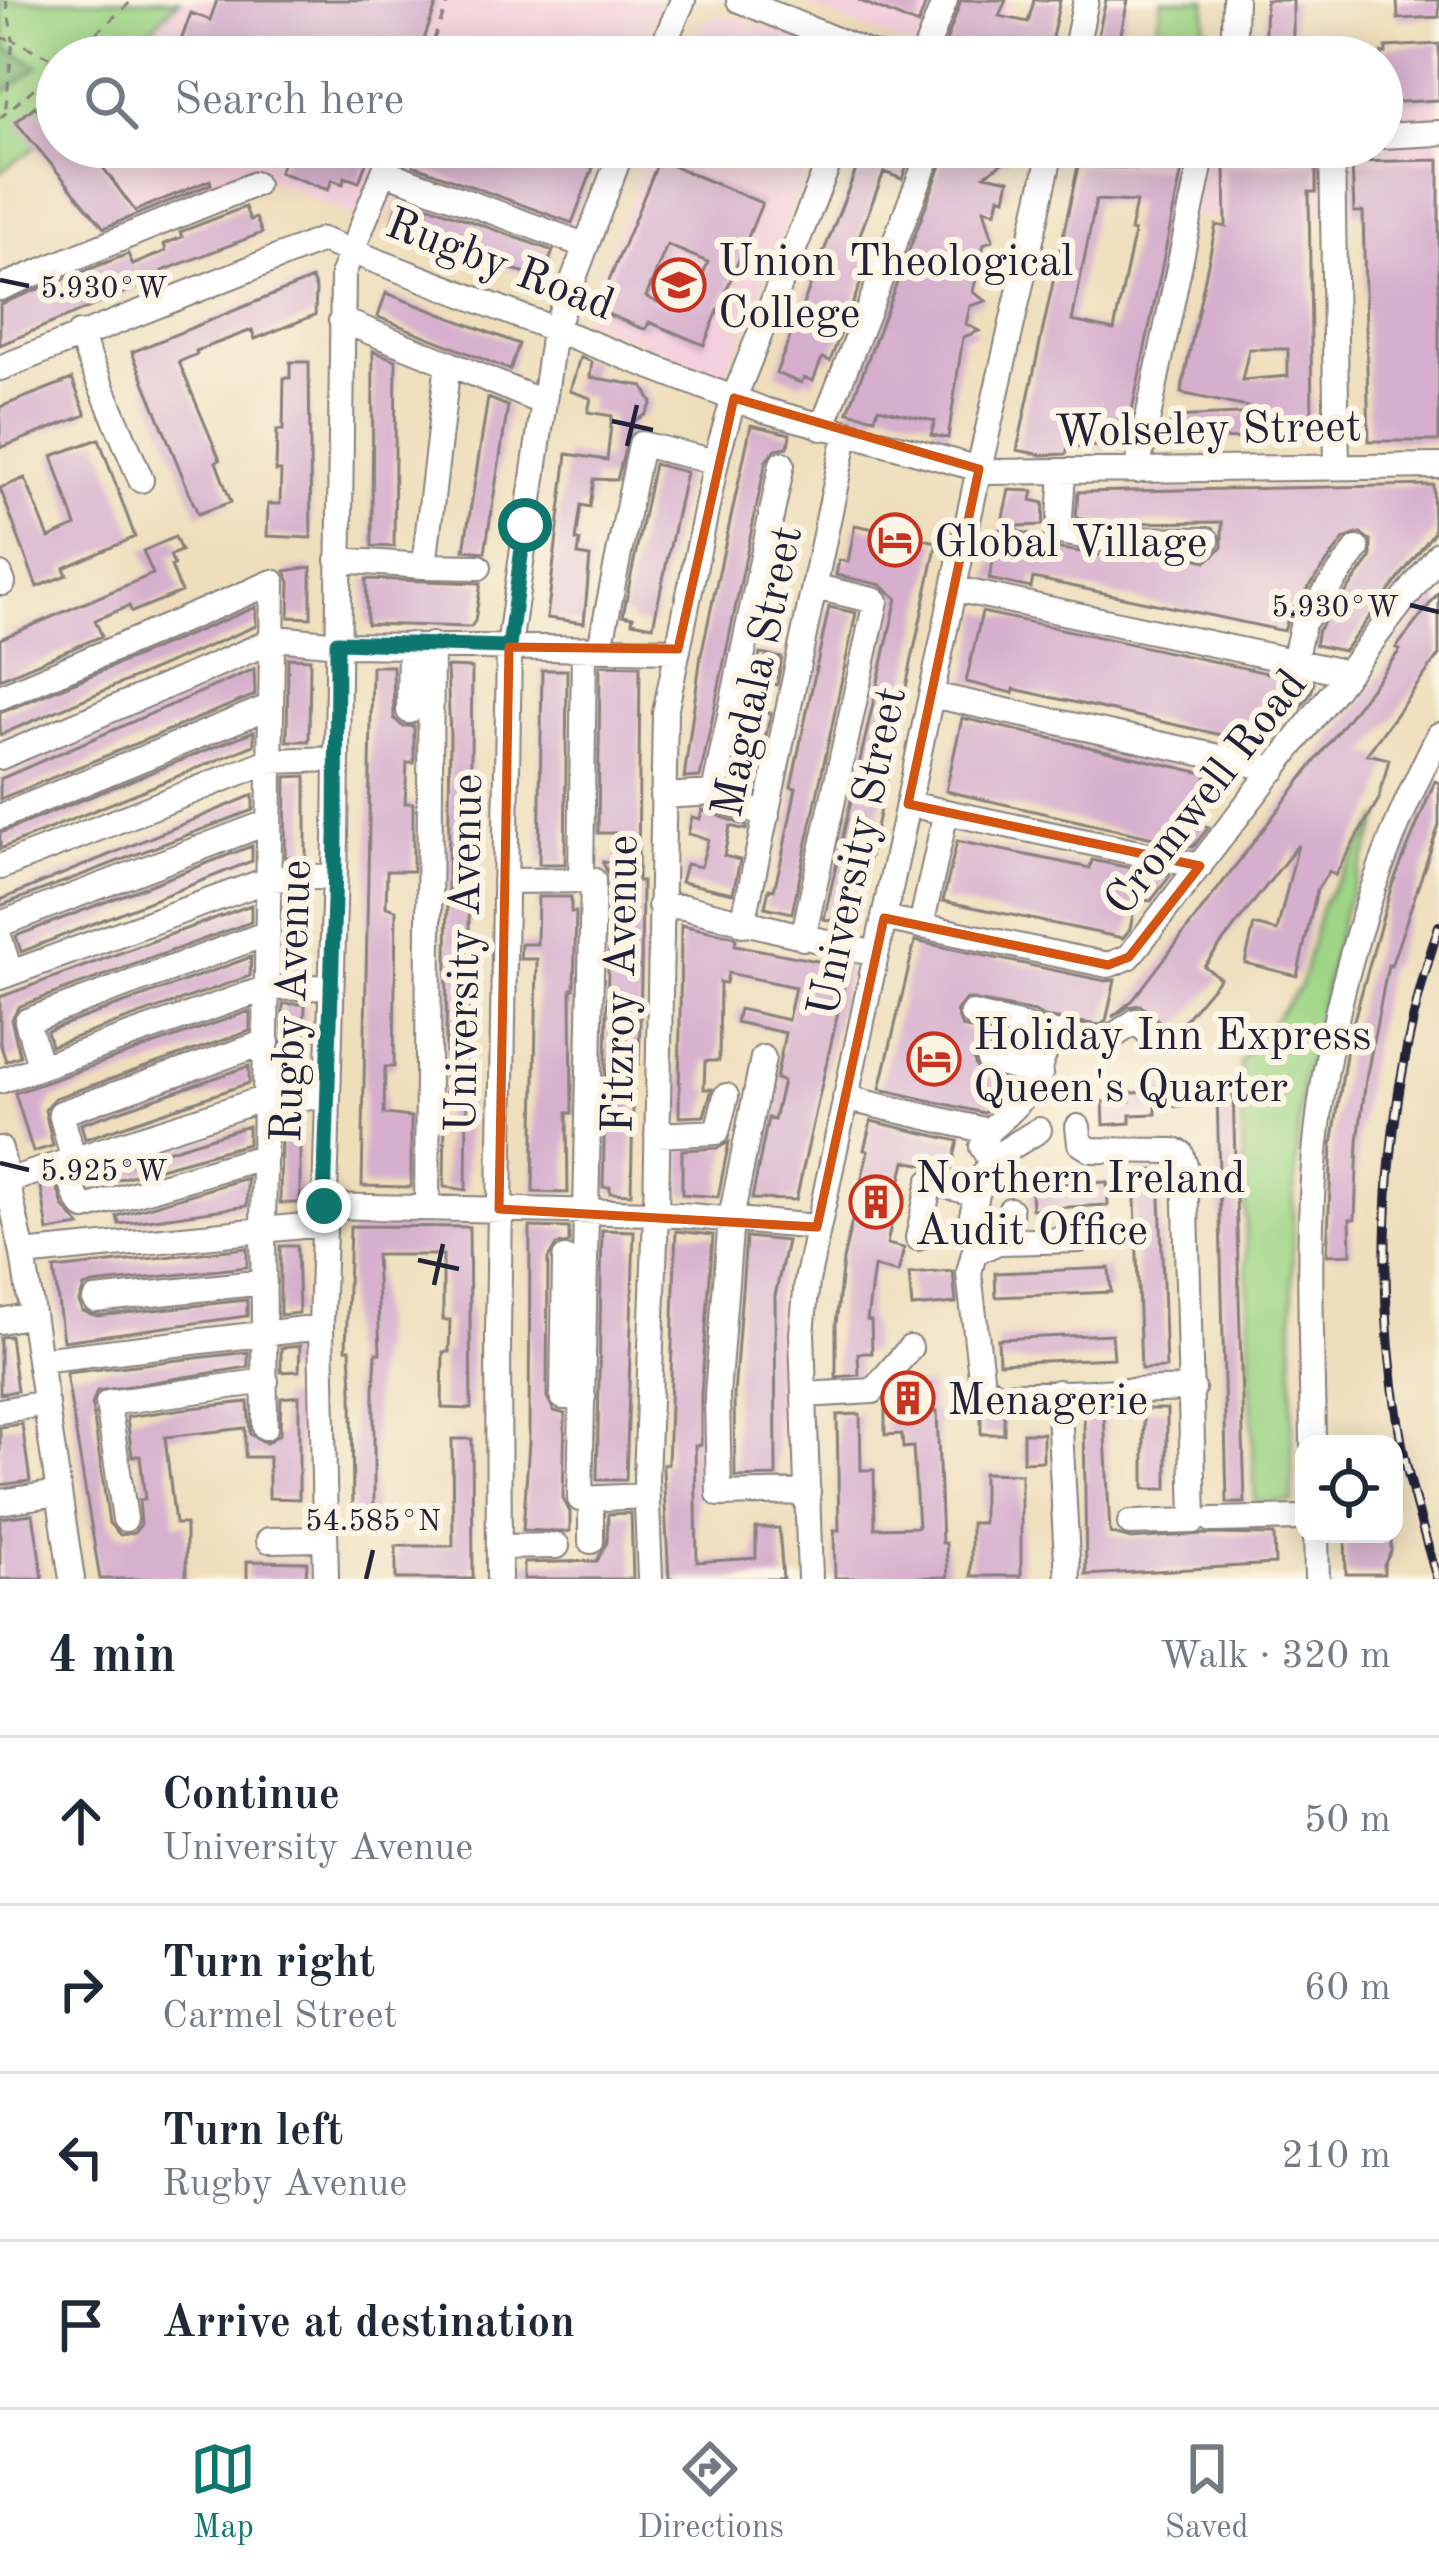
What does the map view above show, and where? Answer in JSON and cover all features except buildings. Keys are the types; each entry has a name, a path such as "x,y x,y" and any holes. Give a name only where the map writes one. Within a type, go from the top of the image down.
{"street":[{"path":"667,36 683,0"},
{"path":"739,0 784,9 836,36"},
{"path":"931,36 945,0"},
{"path":"1079,36 1086,0"},
{"path":"1234,36 1235,0"},
{"path":"1403,135 1439,133"},
{"name":"Rugby Avenue","path":"326,1579 321,1327 332,987 343,273 386,168"},
{"name":"University Avenue","path":"500,1579 499,1209 509,647 554,331 615,168"},
{"name":"Fitzroy Avenue","path":"650,1579 645,1496 656,1214 665,713 716,462 734,398 827,168"},
{"name":"Magdala Street","path":"743,924 816,587 834,432 925,168"},
{"name":"University Street","path":"810,1579 802,1333 817,1227 1047,168"},
{"path":"1137,471 1200,168"},
{"path":"1332,168 1337,466"},
{"path":"385,172 584,245"},
{"path":"0,287 255,184"},
{"name":"Rugby Road","path":"0,368 322,240 734,398 834,432 979,469"},
{"path":"341,320 542,402"},
{"path":"79,334 141,480"},
{"path":"424,566 448,363"},
{"path":"581,880 591,649 641,444 716,462"},
{"path":"714,793 782,464"},
{"name":"Wolseley Street","path":"979,469 1439,466"},
{"path":"1063,472 1059,532 1102,539 1207,540"},
{"path":"1294,661 1303,623 1357,549"},
{"name":"Cromwell Road","path":"921,926 1108,965 1129,957 1439,554"},
{"path":"338,560 479,567"},
{"path":"0,697 273,582 263,1228 265,1427"},
{"path":"803,938 876,601 816,587"},
{"path":"955,589 1348,673"},
{"path":"0,757 273,641 678,650"},
{"path":"409,711 421,645"},
{"path":"421,645 427,1208"},
{"path":"932,695 1275,769"},
{"path":"0,817 271,706"},
{"path":"1312,1435 1312,1203 1324,1079 1352,953 1374,887 1439,735"},
{"path":"0,867 269,761 335,759"},
{"path":"662,796 714,793"},
{"path":"714,793 720,800 767,815"},
{"path":"908,804 1200,866"},
{"path":"884,918 921,926 946,812"},
{"path":"0,923 269,822"},
{"path":"0,939 5,975 270,878 334,876"},
{"path":"505,880 593,880 588,1212 575,1313"},
{"path":"660,905 875,954"},
{"path":"40,1065 27,1021 268,933"},
{"path":"0,1081 267,988 332,987"},
{"path":"972,1014 1035,1028 1031,1072"},
{"path":"990,1160 982,1147 988,1131 1011,1110 1050,1032 1104,1042 1136,1021 1154,1038"},
{"path":"265,1156 85,1208 70,1178 73,1161 61,1113 267,1042"},
{"path":"763,1058 730,1218 718,1395 719,1494 808,1492"},
{"path":"989,1061 1031,1072"},
{"path":"657,1135 717,1132 726,1096"},
{"path":"10,1180 266,1098 328,1097"},
{"path":"844,1098 988,1131"},
{"path":"1078,1127 1080,1143 1091,1150 1181,1154 1193,1389 1194,1521 1130,1523"},
{"path":"971,1220 990,1160 1039,1130"},
{"path":"0,1149 10,1180 8,1221 23,1254 73,1579"},
{"path":"918,1238 929,1183 977,1194"},
{"path":"23,1254 263,1228 324,1215 427,1208 656,1214 817,1227"},
{"path":"1010,1210 1011,1241"},
{"path":"1079,1240 1011,1241 981,1247 970,1261 982,1385 997,1395 1193,1389"},
{"path":"565,1259 583,1397 580,1498 645,1496"},
{"path":"95,1300 264,1282"},
{"path":"0,1321 32,1315"},
{"path":"39,1360 321,1327"},
{"path":"804,1395 872,1391 910,1348"},
{"path":"125,1519 108,1403 266,1381"},
{"path":"1058,1393 1068,1579"},
{"path":"0,1411 46,1403"},
{"path":"0,1502 58,1492"},
{"path":"591,1498 591,1541"},
{"path":"1213,1520 1295,1518"},
{"path":"268,1540 324,1539"},
{"path":"1316,1543 1317,1579"},
{"path":"499,1547 556,1546"}],"path":[{"path":"3,116 13,40 6,0"},
{"path":"93,36 133,0"},
{"path":"436,36 449,0"},
{"path":"0,38 36,53"},
{"path":"3,116 36,84"}],"highlighted area":[{"path":"734,398 979,469 908,804 1200,866 1129,957 1108,965 884,918 817,1227 499,1209 509,647 678,649"}],"shaded area":[{"path":"179,0 661,0 647,36 144,36"},
{"path":"812,0 1010,0 1006,30 1021,36 885,36 810,7"},
{"path":"726,15 794,36 697,36 713,17"},
{"path":"1439,46 1439,213 1209,217 1067,198 1073,168 1403,168 1403,48"},
{"path":"52,168 594,168 567,238 400,181 382,227 258,176 107,238"},
{"name":"Union Theological College","path":"643,168 809,168 726,376 582,319"}],"green space":[{"path":"0,0 179,0 144,36 36,36 36,147 0,172"},
{"path":"0,0 7,48 36,68 0,96"},
{"path":"1162,0 1206,0 1205,36 1155,36"},
{"path":"1381,816 1343,914 1302,1084 1293,1207 1292,1502 1255,1503 1240,1062 1300,987 1322,904"}],"railway":[{"path":"1437,1579 1399,1427 1386,1301 1386,1237 1396,1111 1421,986 1439,926"}],"place":[{"name":"Union Theological College","path":"679,285"},
{"name":"Global Village","path":"895,540"},
{"name":"Holiday Inn Express Queen's Quarter","path":"934,1059"},
{"name":"Northern Ireland Audit Office","path":"876,1202"},
{"name":"Menagerie","path":"908,1398"}],"route":[{"path":"324,1206 337,642 509,647 525,525"}]}
